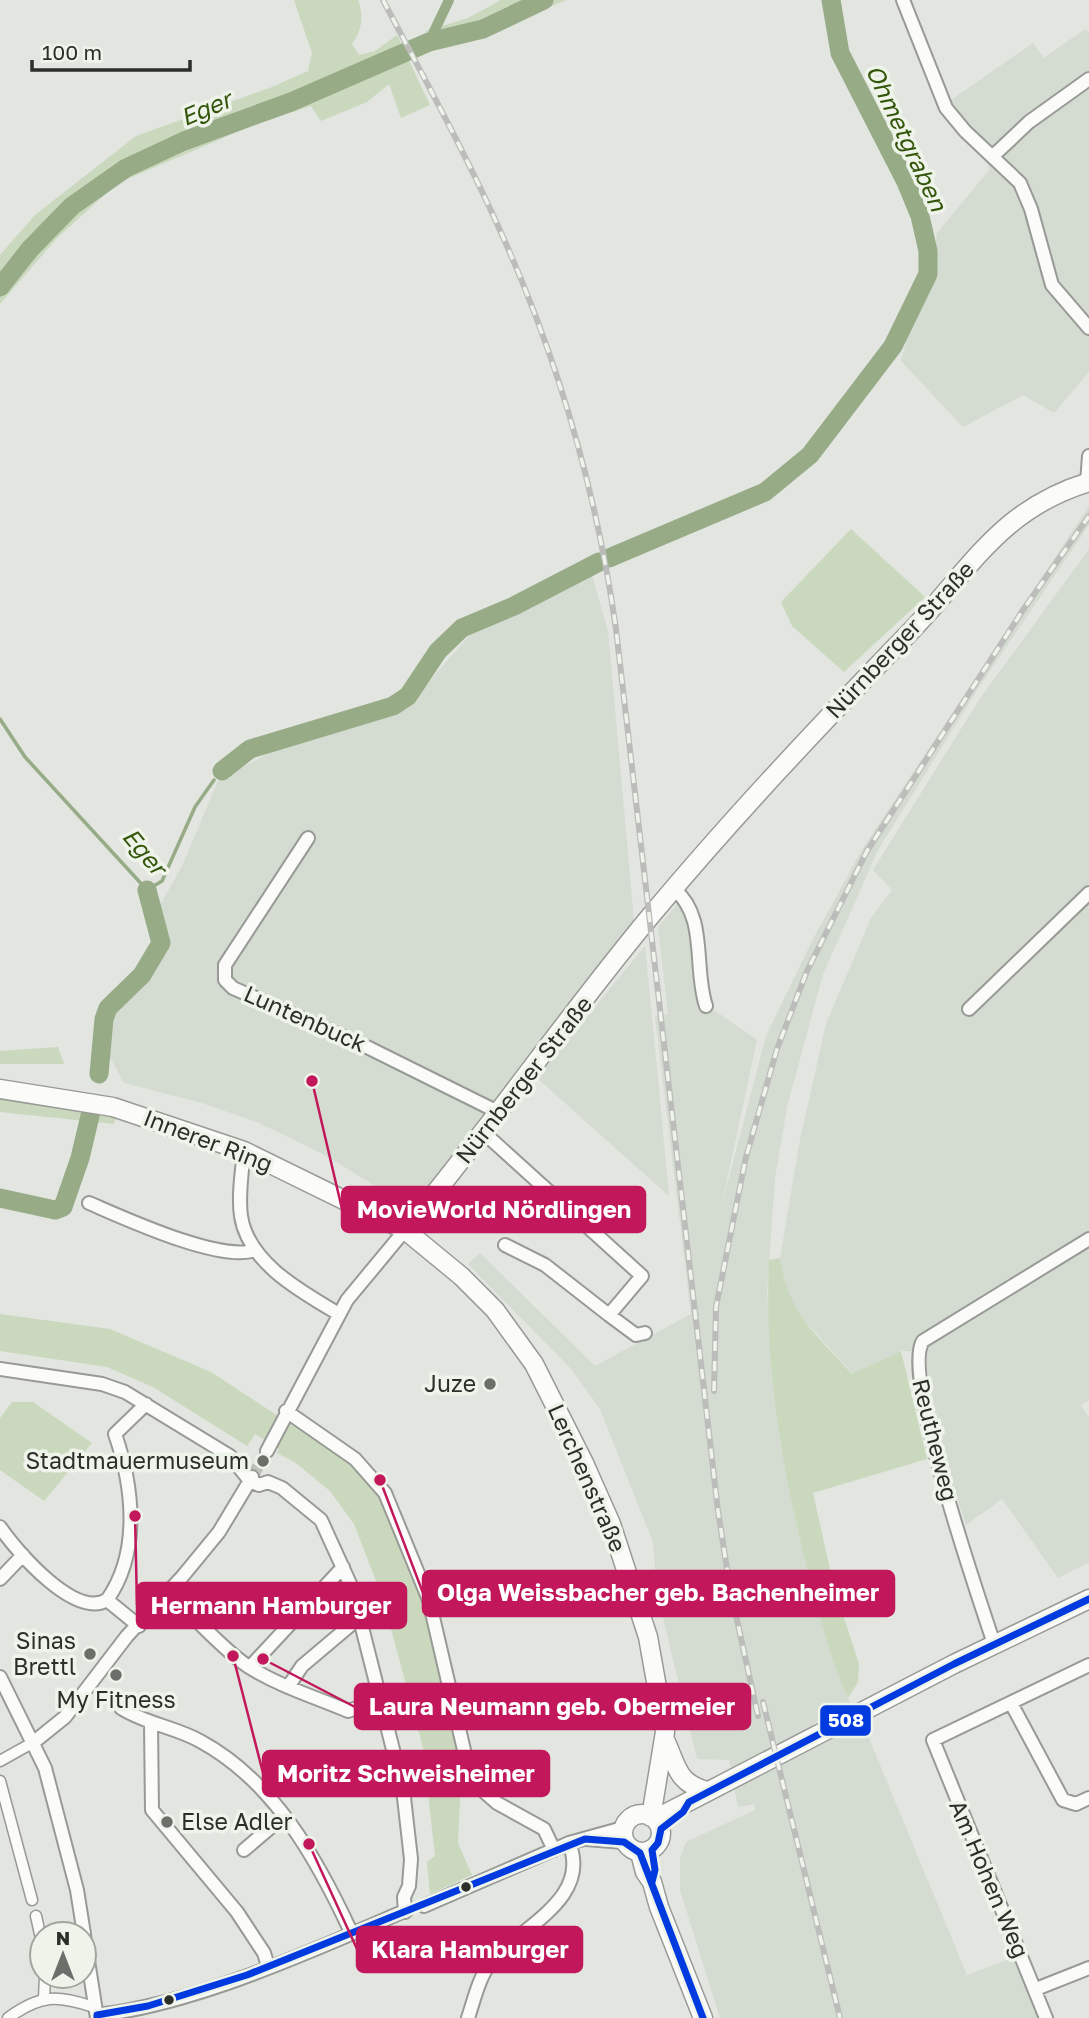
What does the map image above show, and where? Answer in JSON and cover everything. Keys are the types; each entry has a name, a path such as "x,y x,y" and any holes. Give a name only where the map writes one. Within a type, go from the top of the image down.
{"main road":[{"name":"Nürnberger Straße","path":"405,1230 674,889 1004,527 1042,499 1088,482"},
{"name":"Innerer Ring","path":"0,1088 113,1107 244,1151 405,1230"},
{"name":"Lerchenstraße","path":"405,1230 461,1276 495,1310 534,1364 611,1524 631,1582 657,1675 665,1740 652,1820"},
{"path":"652,1820 660,1839 646,1851 631,1849 624,1835 629,1819 652,1820 683,1812 689,1802 707,1791 994,1644 1089,1599"},
{"path":"665,1740 682,1780 707,1791"},
{"path":"646,1851 655,1870 652,1882 659,1907 703,2018"}],"street":[{"path":"903,0 946,108 1020,183 1031,209 1052,285 1089,328"},
{"path":"993,156 1029,122 1089,79"},
{"path":"1088,482 1089,456"},
{"name":"Luntenbuck","path":"307,838 225,965 225,980 233,988 381,1053 498,1112"},
{"path":"674,889 691,907 706,1006"},
{"path":"969,1009 1089,893"},
{"path":"483,1132 642,1276 609,1315"},
{"path":"244,1151 241,1217 247,1238 271,1267 339,1314"},
{"path":"89,1203 144,1226 215,1248 242,1255 255,1250"},
{"name":"Nürnberger Straße","path":"267,1451 339,1314 373,1266 405,1230"},
{"name":"Reutheweg","path":"994,1644 939,1462 918,1371 917,1354 923,1341 1089,1239"},
{"path":"505,1245 545,1265 636,1335 645,1333"},
{"path":"0,1369 102,1384 125,1392 230,1456 259,1485 268,1482 282,1488 321,1520 343,1567 360,1617 408,1824 411,1859 409,1886 404,1897 406,1911 268,1966 148,2006 96,2013 62,1997 44,1998 27,2004 8,2018"},
{"path":"0,1527 50,1582 88,1605 98,1605 111,1594 125,1562 130,1530 129,1481 115,1434 146,1404"},
{"path":"286,1411 355,1460 386,1493 429,1600 471,1780 497,1802 544,1829 554,1850"},
{"path":"0,1761 34,1742 94,1690 127,1636 139,1626 219,1532 251,1479"},
{"path":"0,1579 23,1555"},
{"path":"250,1667 343,1567"},
{"path":"111,1594 139,1626"},
{"path":"167,1594 250,1667 288,1687 348,1711 381,1700"},
{"path":"288,1687 302,1666 360,1617"},
{"path":"1089,1665 1011,1703 1063,1800 1076,1804 1089,1798"},
{"path":"0,1677 34,1742 55,1802 77,1889 82,1920"},
{"name":"Am Hohen Weg","path":"1011,1703 933,1740 1046,2018"},
{"path":"121,1708 151,1724 200,1740 258,1785 311,1851 351,1932"},
{"path":"151,1724 152,1810 158,1821 237,1912 264,1953 268,1966"},
{"path":"0,1781 32,1900"},
{"path":"244,1850 284,1816"},
{"path":"424,1906 569,1843 624,1835"},
{"path":"468,2018 488,1965 542,1919 567,1889 575,1864 569,1843"},
{"path":"36,1916 37,1920"},
{"path":"1036,1989 1089,1968"},
{"path":"44,1990 44,1998"},
{"path":"93,1990 96,2013"}],"shaded area":[{"path":"1085,29 1089,33 1089,372 1054,413 1023,395 963,427 901,361 920,291 933,267 937,233 990,169 951,100 1033,43 1044,58"},
{"path":"1089,506 1089,525 979,687 878,850 823,974 787,1107 775,1178 767,1292 781,1448 848,1698 863,1724 967,1975 1017,1956 1041,2018 720,2018 680,1890 680,1858 686,1842 755,1810 754,1804 738,1807 729,1760 697,1759 657,1593 653,1542 600,1409 572,1370 468,1264 480,1253 595,1366 691,1314 655,1016 668,1014 658,927 679,902 688,915 698,1009 711,1008 757,1040 721,1208 766,1036 812,941 863,848","holes":["833,1714 839,1735 819,1746 813,1724"]},
{"path":"1089,549 1089,1400 1081,1405 1089,1418 1089,1562 1058,1578 1002,1499 966,1525 943,1455 923,1351 901,1351 853,1374 794,1309 784,1286 780,1258 800,1140 826,1024 871,918 892,890 873,870 979,700"},
{"path":"592,575 608,631 634,921 411,1208 323,1154 257,1122 199,1102 124,1083 105,1048 115,1007 169,939 159,907 182,866 218,781 284,745 404,710 469,636"},
{"path":"645,946 657,1069 669,1196 537,1078"}],"green space":[{"path":"294,0 358,0 361,23 352,44 359,55 375,51 397,35 430,105 401,118 389,84 367,102 321,121 311,106 256,124 118,183 57,238 0,304 0,255 35,215 136,136 272,87 308,71 312,53"},
{"path":"501,0 566,0 474,39 459,38 434,49 426,31 468,18"},
{"path":"851,529 925,597 844,672 792,626 781,602"},
{"path":"58,1047 64,1064 0,1064 0,1051"},
{"path":"0,1096 117,1113 114,1124 0,1112"},
{"path":"780,1258 784,1278 797,1309 815,1334 852,1374 901,1351 927,1459 813,1493 834,1587 859,1664 858,1682 848,1698 830,1651 812,1587 783,1456 772,1377 768,1299 769,1260"},
{"path":"0,1314 110,1329 211,1372 351,1464 380,1499 427,1612 462,1761 458,1843 472,1875 430,1894 427,1862 435,1856 423,1748 383,1599 354,1524 330,1491 296,1463 277,1453 279,1449 255,1434 247,1446 153,1387 107,1367 0,1351"},
{"path":"12,1402 33,1402 92,1443 44,1501 0,1470 0,1418"}],"waterway":[{"path":"429,42 449,0"},
{"name":"Eger","path":"0,287 30,249 72,206 126,168 184,141 291,102 429,42 483,29 544,0"},
{"name":"Ohmetgraben","path":"609,558 765,492 810,455 893,346 928,274 928,251 920,216 906,182 840,53 831,0"},
{"name":"Ohmetgraben","path":"222,771 250,749 393,706 408,696 438,651 462,628 514,606 599,562"},
{"name":"Eger","path":"0,719 25,757 147,890 162,881 195,807 214,780"},
{"name":"Eger","path":"99,1074 104,1019 108,1008 142,975 161,943 147,890"},
{"name":"Eger","path":"0,1198 55,1210 63,1207 80,1158 90,1116"}],"tunnel":[{"path":"252,1477 267,1451"},
{"path":"99,1693 121,1708"}],"railway":[{"path":"383,0 475,177 523,284 558,380 598,529 616,629 718,1511 730,1588 758,1716"},
{"path":"714,1391 716,1307 746,1157 777,1049 807,971 867,851 1023,610 1089,516"},
{"path":"763,1702 840,2018"}],"transit line":[{"name":"508","path":"652,1882 655,1870 652,1850 658,1843 661,1829 683,1812 689,1802 954,1664 1089,1599"},
{"name":"508","path":"97,2018 97,2015 148,2006 247,1975 585,1839 624,1842 640,1853 703,2018"}],"place":[{"name":"MovieWorld Nördlingen","path":"312,1081"},
{"name":"Juze","path":"490,1384"},
{"name":"Stadtmauermuseum","path":"263,1461"},
{"name":"Olga Weissbacher geb. Bachenheimer","path":"380,1480"},
{"name":"Hermann Hamburger","path":"135,1516"},
{"name":"Sinas Brettl","path":"90,1654"},
{"name":"Moritz Schweisheimer","path":"233,1656"},
{"name":"Laura Neumann geb. Obermeier","path":"263,1659"},
{"name":"My Fitness","path":"116,1675"},
{"name":"Else Adler","path":"167,1822"},
{"name":"Klara Hamburger","path":"309,1844"}]}
